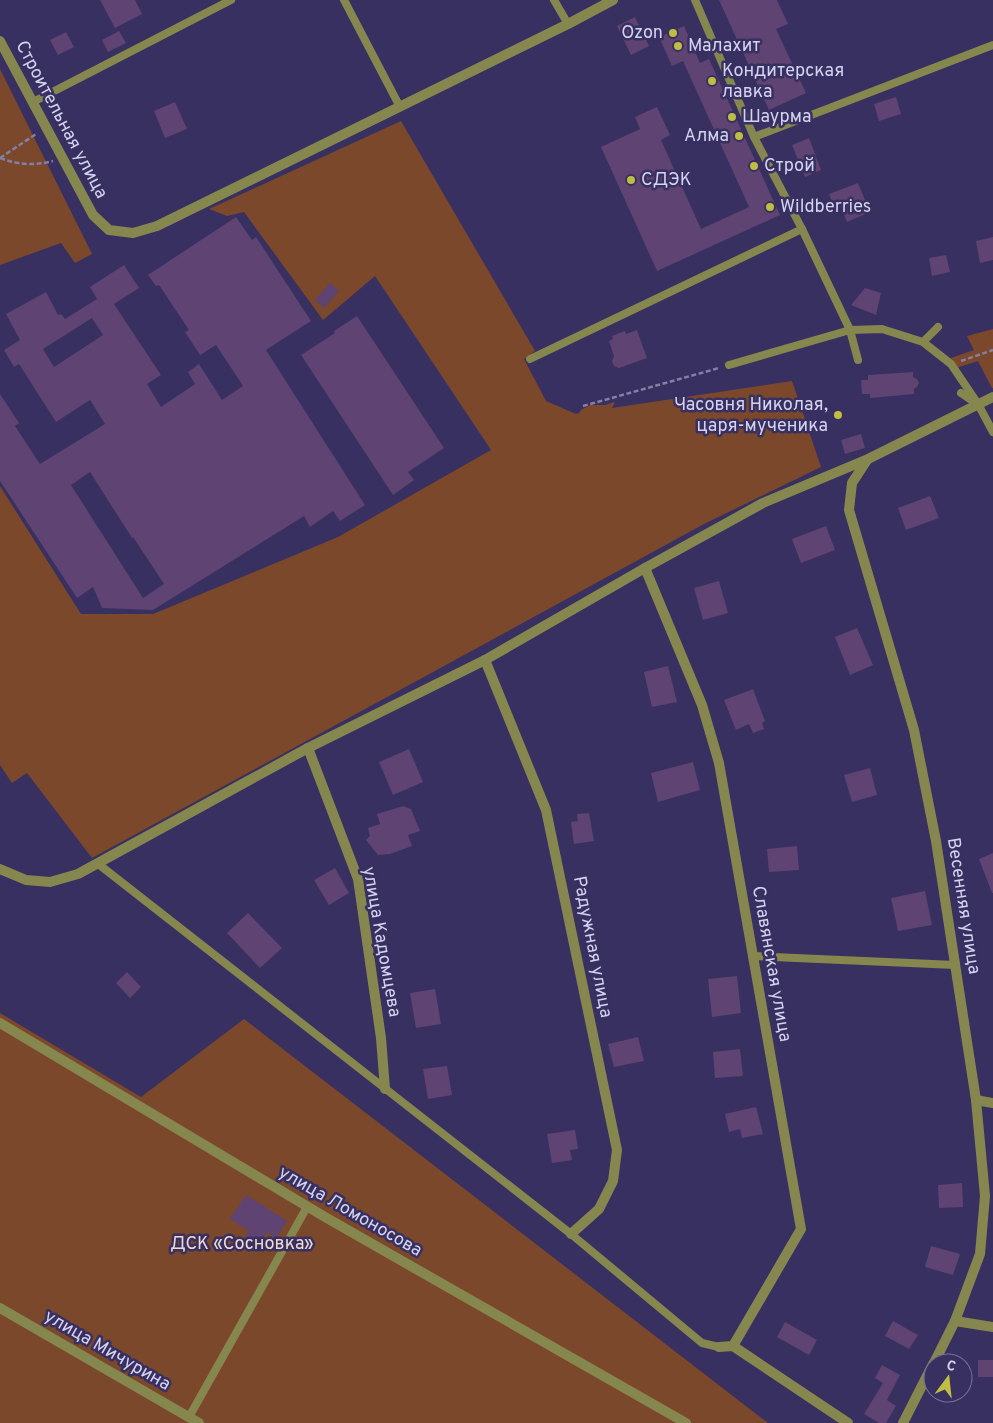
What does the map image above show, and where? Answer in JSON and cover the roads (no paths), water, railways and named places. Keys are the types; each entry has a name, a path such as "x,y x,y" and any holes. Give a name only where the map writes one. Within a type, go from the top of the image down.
{"street":[{"name":"Строительная улица","path":"0,41 45,128 93,214 109,230 133,233 157,226 568,24 612,0"},
{"path":"0,869 26,880 50,882 78,874 308,748 486,660 645,568 763,503 840,465 868,459 993,397"},
{"name":"Весенняя улица","path":"868,459 852,483 849,510 914,730 936,842 976,1100 985,1196 980,1254 955,1321 939,1353"},
{"name":"Славянская улица","path":"645,568 702,705 719,763 801,1229 733,1346"},
{"name":"Радужная улица","path":"486,660 546,810 617,1150 613,1181 599,1210 571,1234"},
{"name":"улица Кадомцева","path":"308,748 358,879 382,1038 385,1089"},
{"name":"улица Ломоносова","path":"0,1023 307,1206 686,1423"},
{"path":"976,1100 993,1103"},
{"name":"улица Мичурина","path":"0,1308 199,1423"},
{"path":"955,1321 993,1326"},
{"path":"719,1348 733,1346 848,1423"},
{"name":"Весенняя улица","path":"903,1423 923,1384"}],"lane":[{"path":"33,102 232,0"},
{"path":"344,0 400,107"},
{"path":"554,0 568,24"},
{"path":"696,0 754,137 802,229 850,330 858,360"},
{"path":"754,137 993,45"},
{"path":"530,359 802,229"},
{"path":"923,342 938,327"},
{"path":"729,365 850,330 882,329 923,342 951,364 978,404 993,432"},
{"path":"961,393 978,404"},
{"path":"97,862 571,1234 702,1343 719,1348"},
{"path":"753,956 955,965"},
{"path":"189,1417 307,1206"}],"place":[{"name":"Ozon","path":"673,33"},
{"name":"Малахит","path":"678,46"},
{"name":"Кондитерская лавка","path":"712,81"},
{"name":"Шаурма","path":"732,117"},
{"name":"Алма","path":"739,136"},
{"name":"Строй","path":"754,166"},
{"name":"СДЭК","path":"631,180"},
{"name":"Wildberries","path":"770,207"},
{"name":"Часовня Николая, царя-мученика","path":"838,415"}],"park label":[{"name":"ДСК «Сосновка»","path":"242,1244"}]}
